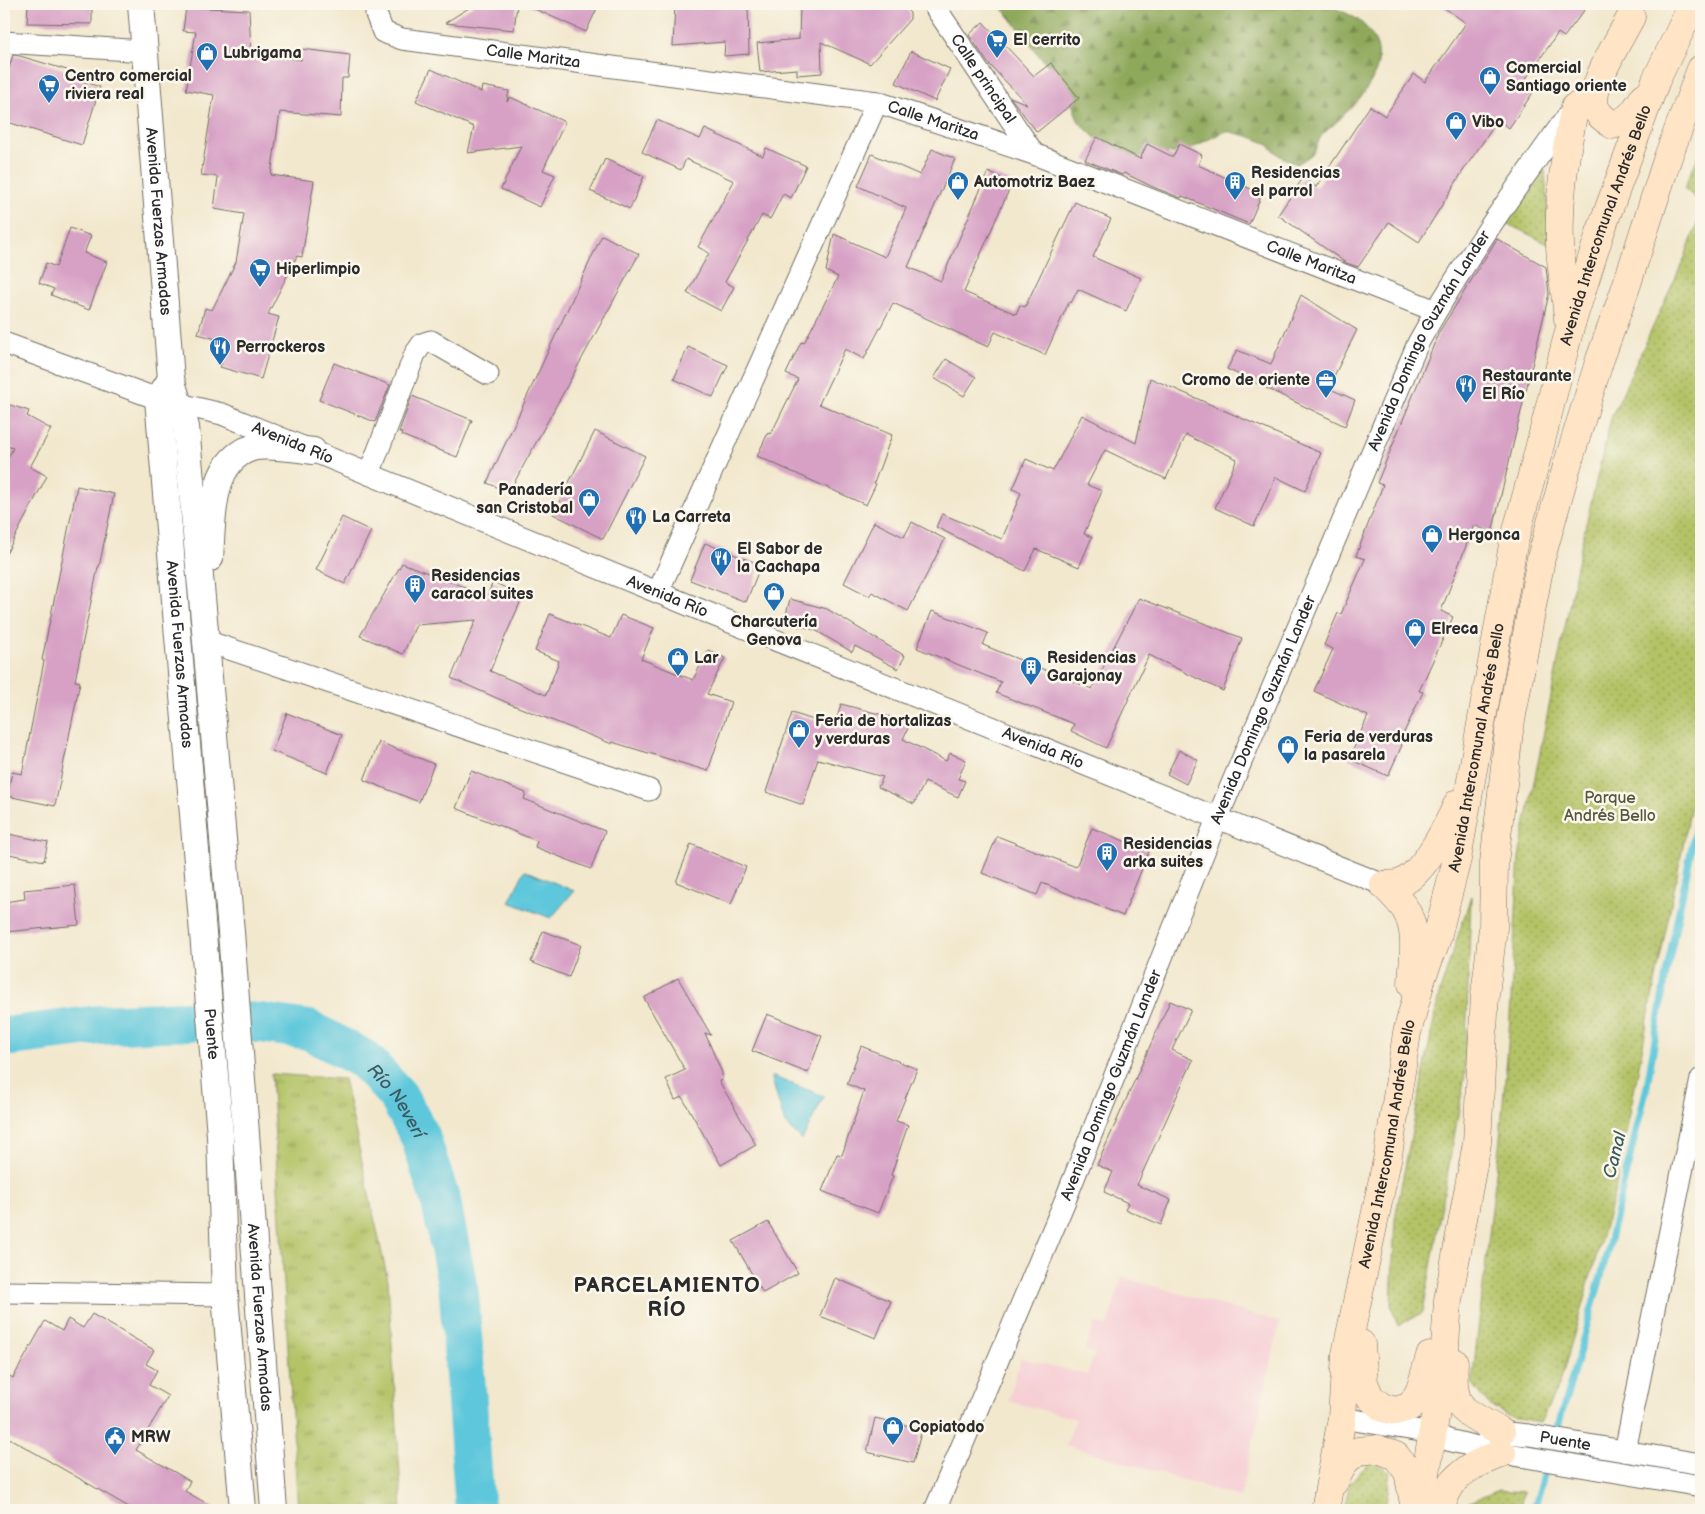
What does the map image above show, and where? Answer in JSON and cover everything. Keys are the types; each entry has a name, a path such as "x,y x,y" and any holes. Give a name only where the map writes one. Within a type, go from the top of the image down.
{"main road":[{"name":"Avenida Intercomunal Andrés Bello","path":"1326,1502 1342,1418 1346,1354 1388,1155 1407,1033 1415,1001 1436,941 1457,859 1513,545 1569,331 1609,207 1656,80 1693,4"},
{"path":"1636,10 1596,89 1594,102 1597,111 1613,125 1623,122 1633,114 1656,80"},
{"name":"Avenida Intercomunal Andrés Bello","path":"1420,1510 1444,1362 1448,1300 1478,1143 1485,995 1493,928 1494,862 1509,731 1541,558 1600,359 1625,290 1668,157 1701,69"},
{"path":"1569,331 1560,246 1566,148 1575,107"},
{"path":"1384,885 1402,883 1417,871 1446,828 1471,775"},
{"path":"1384,885 1406,910 1412,928 1414,951 1412,985 1415,1001"},
{"path":"1362,1277 1361,1341 1364,1383 1370,1396 1383,1408 1396,1411 1412,1406 1420,1390 1448,1300"},
{"path":"1439,1510 1450,1486 1461,1473 1510,1447 1464,1411 1457,1398 1453,1376 1456,1318 1448,1300"},
{"path":"1326,1502 1345,1461 1358,1451 1378,1449 1396,1456 1408,1472 1415,1510"}],"street":[{"name":"Avenida Fuerzas Armadas","path":"141,4 169,394 202,934"},
{"name":"Calle Maritza","path":"376,4 376,14 382,32 402,39 877,102 1034,154 1436,311"},
{"name":"Calle principal","path":"934,4 1034,154"},
{"name":"Avenida Domingo Guzmán Lander","path":"935,1510 1064,1203 1218,819 1418,343 1436,311 1516,188 1575,107 1601,62 1636,10"},
{"path":"4,42 145,51"},
{"path":"658,592 877,102"},
{"path":"369,474 415,354 422,344 431,342 488,374"},
{"name":"Avenida Río","path":"4,343 169,394 222,414 1384,885"},
{"name":"Avenida Fuerzas Armadas","path":"169,394 186,427 231,932"},
{"path":"313,451 280,447 253,448 235,457 222,473 216,496 205,630 648,790"},
{"name":"Puente","path":"231,932 246,1125"},
{"name":"Puente","path":"202,934 220,1135"},
{"path":"1625,1451 1701,1079"},
{"name":"Avenida Fuerzas Armadas","path":"246,1125 274,1510"},
{"name":"Avenida Fuerzas Armadas","path":"220,1135 226,1294 243,1510"},
{"path":"4,1292 226,1294"},
{"path":"1342,1418 1433,1433 1451,1428 1510,1447"},
{"name":"Puente","path":"1510,1447 1529,1436 1701,1464"},
{"name":"Puente","path":"1510,1447 1596,1468 1701,1486"}],"shaded area":[{"path":"1122,1277 1280,1322 1240,1497 1066,1445 1076,1419 1008,1401 1021,1358 1087,1375 1095,1353 1084,1350 1095,1323 1107,1326"}],"green space":[{"path":"999,4 1326,4 1357,19 1372,34 1378,50 1377,65 1372,80 1362,95 1322,135 1313,153 1297,164 1280,156 1266,143 1248,136 1226,131 1188,151 1129,159 1094,137 1079,122 1064,83 1035,51"},
{"path":"1701,150 1701,203 1684,188"},
{"path":"1545,169 1550,245 1506,223"},
{"name":"Parque Andrés Bello","path":"1701,213 1701,757 1615,1191 1560,1383 1540,1423 1511,1418 1488,1404 1472,1383 1500,1138 1509,1033 1519,857 1582,541 1611,418 1685,257"},
{"path":"1471,896 1465,1075 1423,1312 1398,1326 1391,1305 1395,1218 1439,994"},
{"path":"271,1074 344,1079 388,1281 402,1510 298,1510"},
{"path":"1372,1460 1391,1473 1385,1510 1344,1510 1350,1482"},
{"path":"1499,1490 1523,1492 1520,1510 1461,1510 1463,1505"}],"water":[{"path":"525,870 574,891 551,918 509,902"},
{"path":"771,1076 824,1096 802,1140 785,1124"}],"building":[{"path":"28,4 92,4 92,24 27,23"},
{"path":"475,4 517,4 514,30 445,23"},
{"path":"524,4 599,4 586,32"},
{"path":"675,4 748,4 749,54 724,56 725,42 673,46"},
{"path":"901,4 910,13 910,19 870,64 821,42 822,73 797,75 797,69 760,72 757,43 799,39 800,5"},
{"path":"1439,4 1589,4 1564,37 1558,33 1523,83 1534,91 1509,128 1498,120 1463,171 1419,242 1389,222 1358,267 1346,263 1278,215 1303,178 1316,187 1370,106 1385,116 1414,74 1425,82 1466,23"},
{"path":"186,7 249,10 251,51 301,60 302,49 350,55 348,78 342,78 341,117 280,112 271,175 314,181 302,257 297,256 268,314 279,317 261,379 220,367 227,342 198,334 205,308 212,310 236,262 244,214 214,209 218,177 201,175 214,95 186,90 196,32 183,31"},
{"path":"983,22 1034,76 1051,63 1079,98 1037,132 1010,97 1027,104 988,63 969,35"},
{"path":"911,51 950,69 935,101 896,83"},
{"name":"Centro comercial riviera real","path":"13,55 67,70 65,76 100,87 82,145 4,121 4,85"},
{"path":"431,69 481,92 482,86 509,91 507,102 510,97 565,122 543,170 555,175 540,207 501,189 521,146 468,153 474,127 416,101"},
{"path":"657,120 700,139 705,129 763,156 766,148 806,166 791,198 783,194 770,219 762,215 725,282 734,287 721,311 687,293 709,253 698,247 734,181 686,159 681,170 642,152"},
{"path":"1097,137 1140,159 1147,144 1173,157 1179,144 1202,155 1198,165 1262,194 1249,224 1182,196 1181,198 1153,187 1124,173 1122,175 1085,160"},
{"path":"932,149 955,159 908,267 941,281 988,172 1012,183 964,292 1016,314 1020,305 1025,307 1075,202 1111,219 1093,257 1141,278 1126,311 1078,289 1071,303 1069,302 1045,355 995,332 988,347 893,303 864,359 845,349 819,404 892,435 874,483 876,484 866,505 757,456 768,433 771,434 798,379 786,374 801,342 804,343 838,277 826,271 834,234 885,257 906,208 858,186 872,154 920,175"},
{"path":"605,159 644,176 630,209 590,191"},
{"path":"70,228 91,236 84,253 107,262 89,310 51,295 54,289 39,283 46,263 56,267"},
{"path":"602,235 639,254 509,492 487,483"},
{"path":"1497,239 1546,267 1549,294 1492,533 1474,525 1441,611 1453,617 1419,691 1423,692 1399,743 1402,745 1388,776 1349,759 1368,716 1314,691 1333,649 1324,645 1338,613 1341,614 1365,559 1356,556 1383,485 1377,483 1439,332"},
{"path":"1301,295 1357,330 1328,388 1355,400 1345,426 1227,369 1237,350 1271,364"},
{"path":"688,347 728,365 713,397 674,379"},
{"path":"946,359 976,377 964,396 934,378"},
{"path":"334,363 390,385 375,422 319,400"},
{"path":"1150,378 1321,453 1305,491 1276,477 1254,526 1215,508 1237,459 1186,435 1166,479 1105,450 1087,485 1102,491 1084,534 1092,537 1079,567 1036,549 1025,571 936,527 942,514 1002,539 1021,493 1013,489 1026,459 1053,471 1082,415 1136,443"},
{"path":"412,396 472,420 457,457 401,435 402,433 399,432"},
{"path":"4,403 29,411 27,416 51,429 30,467 47,476 4,558 4,466 13,448 4,445"},
{"path":"595,431 645,456 603,539 553,514"},
{"path":"77,486 114,494 75,681 80,682 55,806 7,796 12,772 22,774 44,661 42,660"},
{"path":"342,517 371,531 345,584 316,570"},
{"path":"874,522 904,537 912,522 945,539 908,611 872,592 869,596 844,583"},
{"path":"705,543 761,565 746,602 690,580"},
{"path":"402,563 487,596 493,582 523,596 490,671 546,695 559,661 535,651 550,614 611,638 621,615 654,628 641,659 693,680 708,650 725,658 707,694 731,702 708,771 612,742 612,744 508,703 451,678 476,620 416,625 403,654 360,636"},
{"path":"1139,598 1242,638 1223,691 1149,655 1106,748 1071,731 1074,724 996,693 1001,682 917,648 932,611 988,633 983,645 1092,689"},
{"path":"790,599 827,609 905,656 898,669 855,646 852,652 815,630 784,622"},
{"path":"841,704 898,719 909,726 903,739 946,761 950,753 966,760 958,779 965,781 958,797 925,782 914,804 878,787 883,777 818,759 803,805 766,792 792,713 835,727"},
{"path":"287,713 342,735 327,773 272,751"},
{"path":"379,742 434,764 419,802 364,780"},
{"path":"1179,750 1198,760 1186,784 1167,774"},
{"path":"471,771 526,793 524,799 605,831 591,869 535,847 537,841 456,808"},
{"path":"1092,828 1149,851 1123,916 1042,883 1037,895 982,873 997,836 1076,867"},
{"path":"4,833 48,842 44,861 4,853"},
{"path":"691,844 746,867 731,904 676,882"},
{"path":"75,885 79,925 4,932 4,902 25,899 24,890"},
{"path":"543,931 581,945 569,977 531,962"},
{"path":"678,978 711,1035 705,1033 722,1073 722,1080 719,1081 756,1145 721,1165 682,1097 675,1100 666,1079 685,1070 644,998"},
{"path":"1170,1001 1191,1010 1172,1050 1193,1060 1137,1185 1171,1200 1161,1225 1125,1209 1128,1203 1104,1192 1113,1172 1097,1165"},
{"path":"767,1014 822,1036 808,1073 752,1051"},
{"path":"861,1046 917,1069 896,1121 908,1125 891,1175 893,1176 878,1213 822,1191 837,1154 842,1155 864,1091 847,1084"},
{"path":"768,1222 798,1273 763,1293 733,1241"},
{"path":"835,1278 891,1301 876,1338 820,1316"},
{"path":"92,1314 154,1350 146,1364 157,1370 149,1385 168,1396 136,1450 190,1481 185,1491 218,1510 134,1510 4,1435 4,1373 13,1378 45,1321 62,1331 68,1319 83,1328"},
{"path":"875,1418 922,1429 913,1463 867,1452"}],"waterway":[{"name":"Canal","path":"1534,1510 1602,1273 1647,1086 1665,980 1701,802"},
{"name":"Río Neverí","path":"4,1037 99,1025 207,1020 260,1023 309,1030 365,1060 398,1096 420,1136 441,1202 459,1294 475,1510"}],"place":[{"name":"El cerrito","path":"997,59"},
{"name":"Lubrigama","path":"207,72"},
{"name":"Comercial Santiago oriente","path":"1490,96"},
{"name":"Centro comercial riviera real","path":"49,104"},
{"name":"Vibo","path":"1456,141"},
{"name":"Automotriz Baez","path":"958,201"},
{"name":"Residencias el parrol","path":"1235,201"},
{"name":"Hiperlimpio","path":"260,288"},
{"name":"Perrockeros","path":"220,366"},
{"name":"Cromo de oriente","path":"1326,399"},
{"name":"Restaurante El Río","path":"1466,404"},
{"name":"Panadería san Cristobal","path":"589,518"},
{"name":"La Carreta","path":"636,536"},
{"name":"Hergonca","path":"1432,554"},
{"name":"El Sabor de la Cachapa","path":"721,577"},
{"name":"Residencias caracol suites","path":"415,604"},
{"name":"Charcutería Genova","path":"774,612"},
{"name":"Elreca","path":"1415,648"},
{"name":"Lar","path":"678,677"},
{"name":"Residencias Garajonay","path":"1031,686"},
{"name":"Feria de hortalizas y verduras","path":"799,749"},
{"name":"Feria de verduras la pasarela","path":"1288,765"},
{"name":"Residencias arka suites","path":"1107,872"},
{"name":"Copiatodo","path":"893,1446"},
{"name":"MRW","path":"115,1456"}],"district":[{"name":"PARCELAMIENTO RÍO","path":"667,1297"}]}
